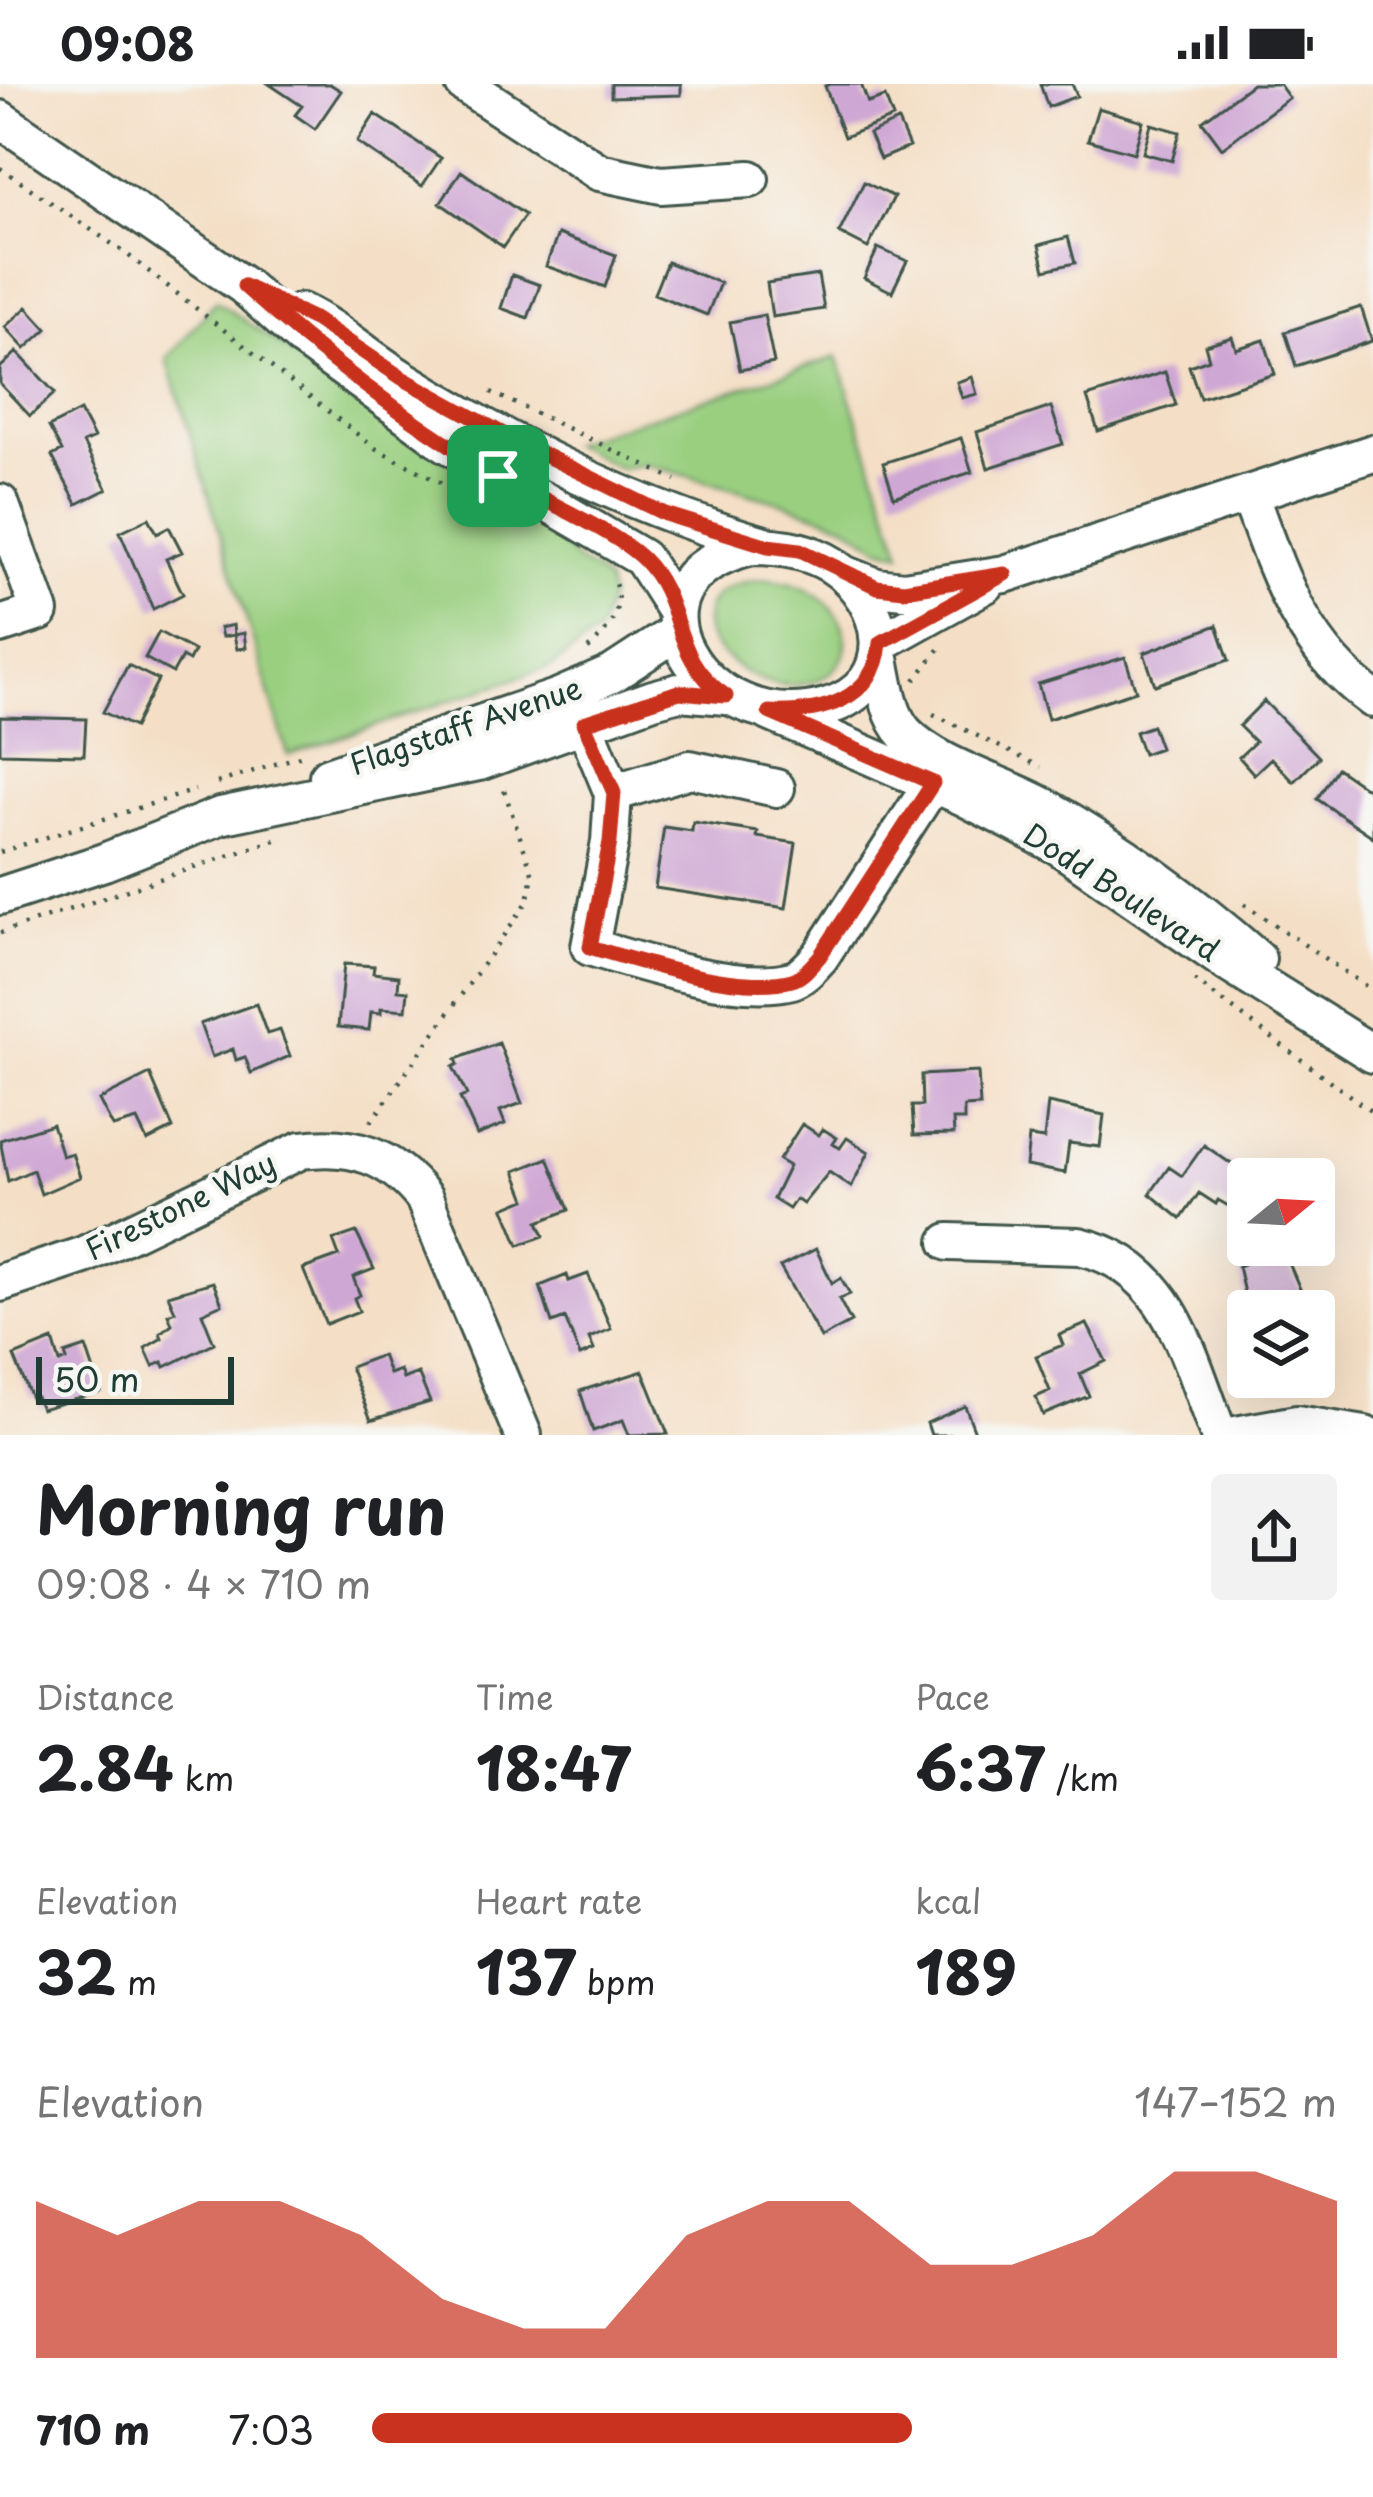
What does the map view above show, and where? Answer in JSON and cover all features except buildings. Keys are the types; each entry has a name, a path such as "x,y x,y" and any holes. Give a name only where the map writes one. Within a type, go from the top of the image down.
{"street":[{"path":"464,84 598,172 661,185 750,179"},
{"path":"0,119 244,286 374,394 464,454 642,558 700,674 726,696 769,712 814,710 839,703 866,682 879,649 868,605 844,574"},
{"path":"244,286 316,320 402,378 538,452 665,514 768,546 811,554 877,587 904,590 1005,574 1373,453"},
{"path":"1249,494 1289,604 1348,681 1373,699"},
{"path":"0,503 40,612 0,625"},
{"path":"677,621 687,581 708,564 742,549 768,546"},
{"path":"879,649 1005,574"},
{"name":"Flagstaff Avenue","path":"0,896 559,698 612,674 677,621"},
{"name":"Dodd Boulevard","path":"879,649 891,710 905,733 936,755 1059,815 1150,873 1336,1029"},
{"name":"Flagstaff Avenue","path":"247,809 437,773 679,692 726,696"},
{"name":"Dodd Boulevard","path":"769,712 933,783 1057,845 1210,951 1373,1054"},
{"path":"584,723 614,793 590,947 685,975 768,983 797,980 820,956 933,783"},
{"path":"614,793 690,769 776,788"},
{"path":"368,1137 424,1198 523,1435"},
{"name":"Firestone Way","path":"0,1283 84,1255 301,1150 368,1137"},
{"path":"949,1242 1079,1246 1099,1250 1145,1277 1174,1321 1219,1435"},
{"path":"1236,1435 1297,1424 1365,1435"}],"path":[{"path":"0,168 124,252 375,448 503,514"},
{"path":"578,656 602,637 616,612 619,596 608,570"},
{"path":"915,693 915,679 944,646"},
{"path":"920,705 989,741"},
{"path":"0,852 314,752"},
{"path":"368,1137 528,901 533,875 503,788"},
{"path":"0,933 235,854"},
{"path":"1192,979 1373,1113"}],"green space":[{"path":"216,301 552,530 575,560 607,583 610,597 598,632 553,666 288,755 167,359"},
{"path":"837,357 902,553 880,547 845,524 783,503 645,464 621,469 570,443"},
{"path":"768,579 808,589 838,617 845,650 840,663 817,681 801,685 768,682 737,667 712,642 706,620 712,600 737,584"}],"route":[{"path":"244,286 316,320 402,378 518,442 665,514 730,536 800,550 877,587 904,590 1005,574 880,643 872,674 839,703 814,710 769,712 933,783 820,956 797,980 768,983 685,975 590,947 614,793 584,723 679,692 726,696 707,682 686,654 676,611 642,558 498,476 374,394 244,286"}]}
